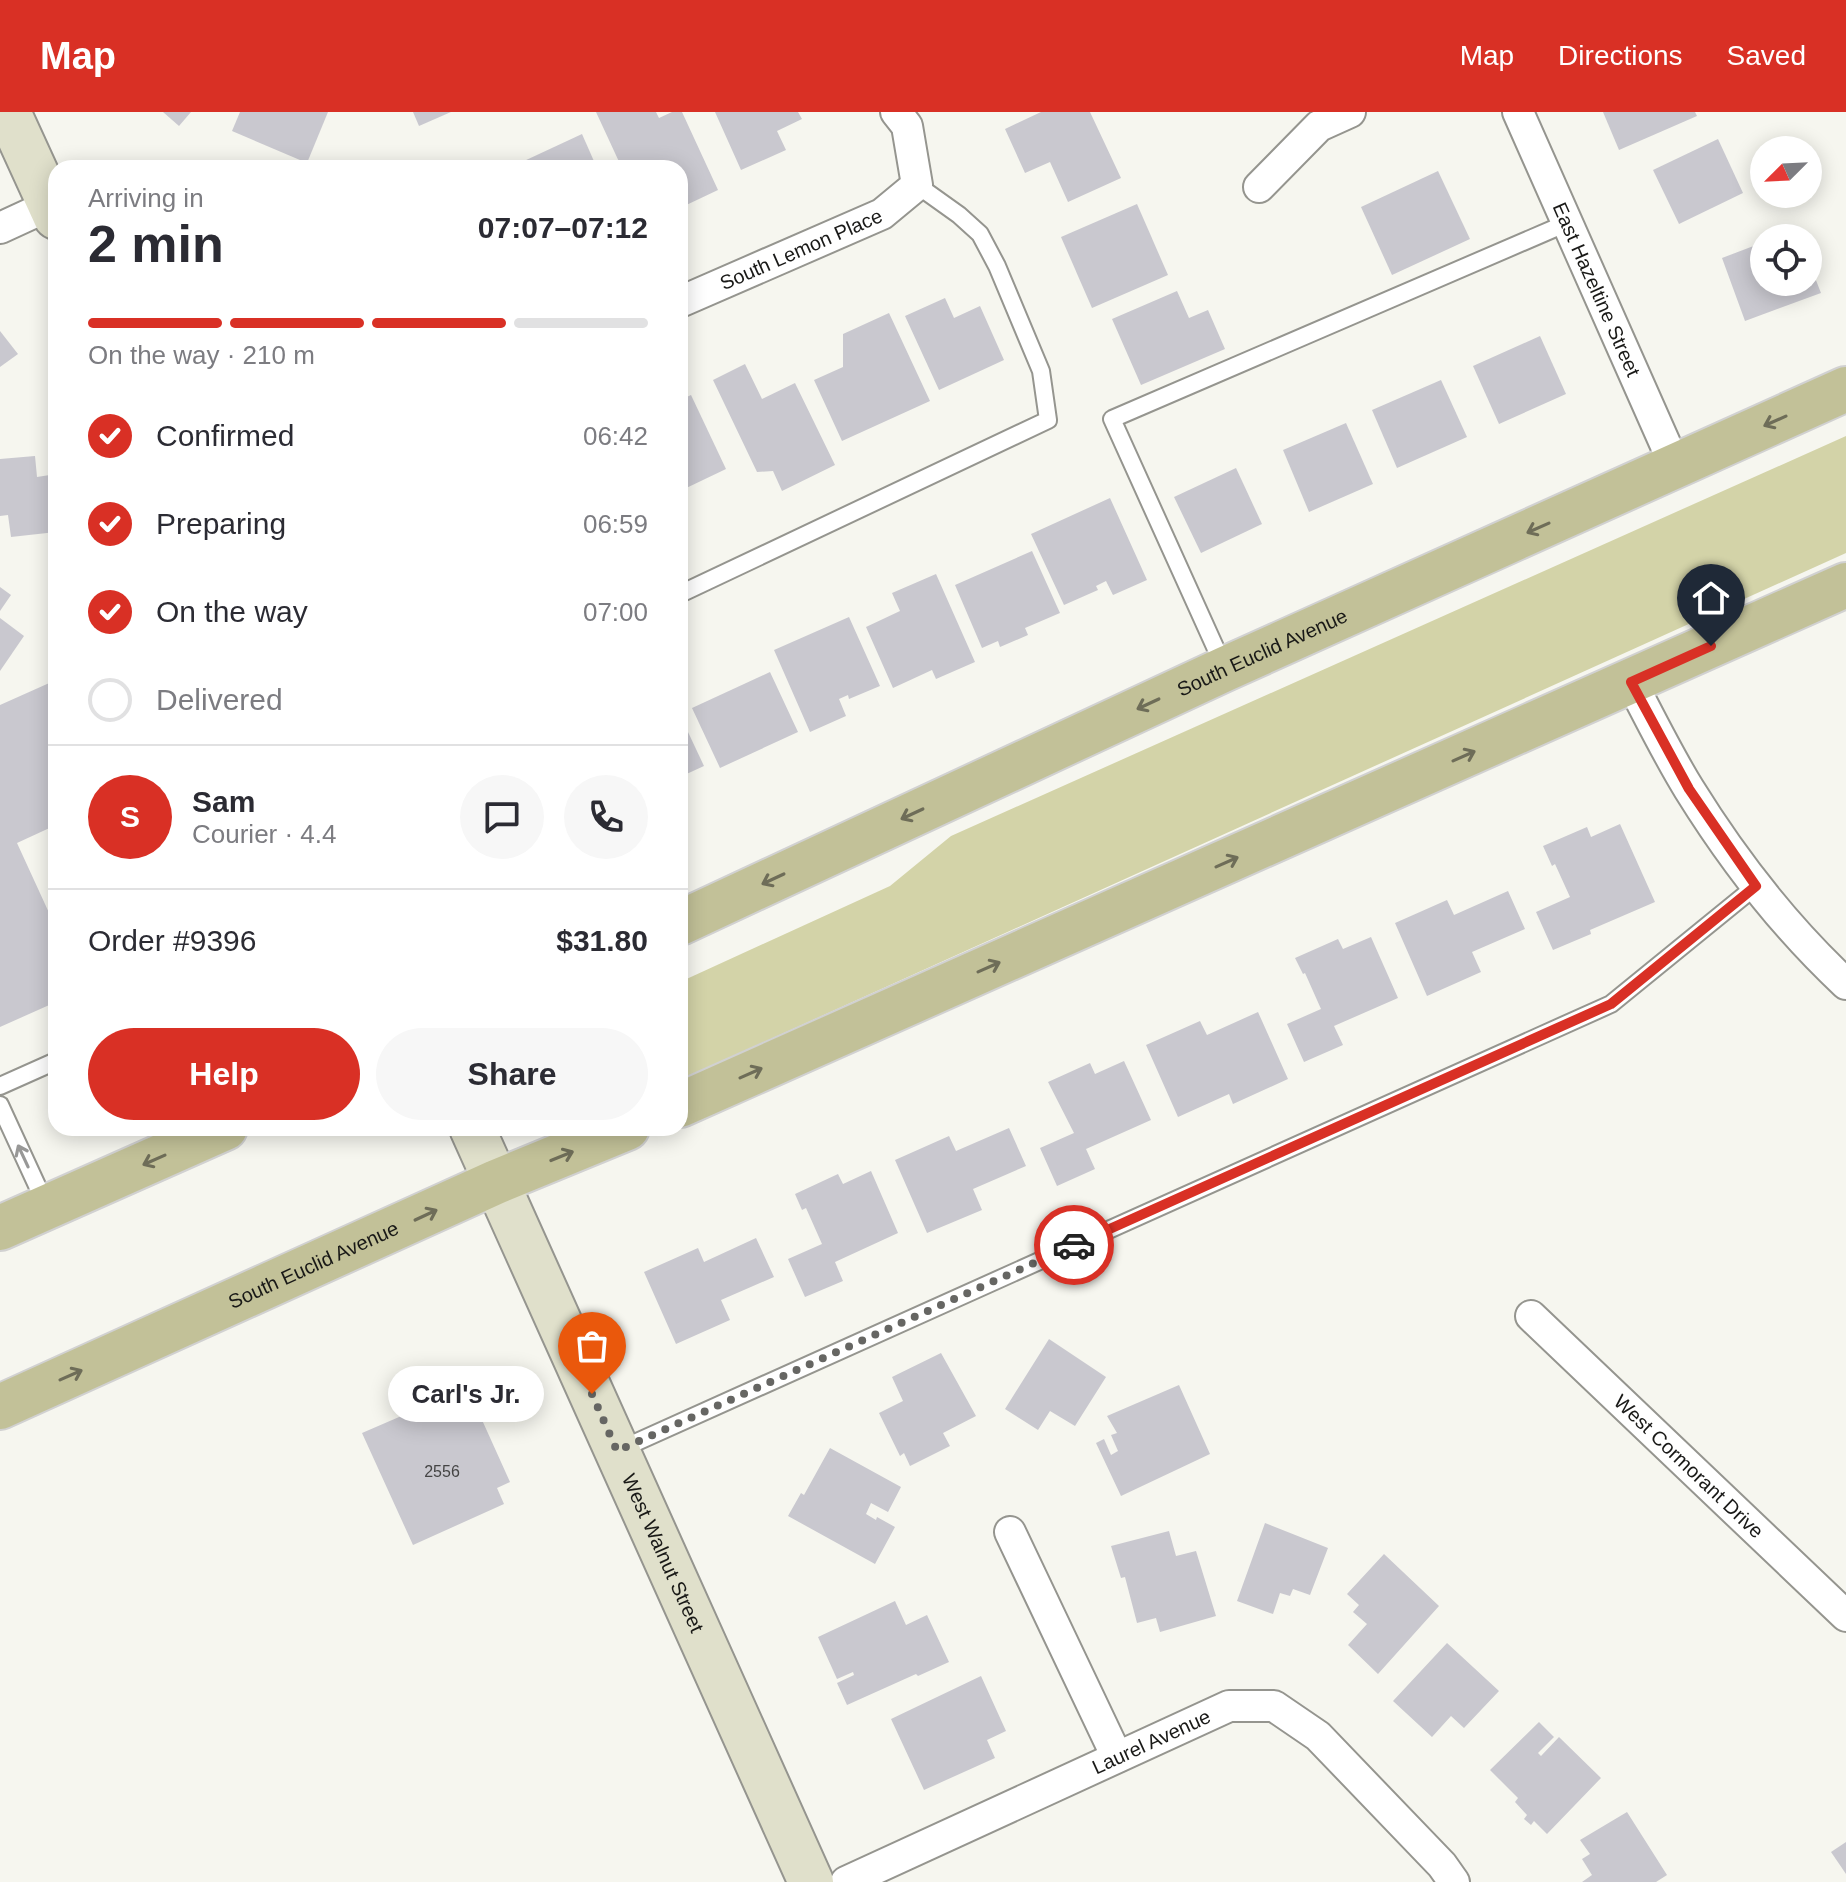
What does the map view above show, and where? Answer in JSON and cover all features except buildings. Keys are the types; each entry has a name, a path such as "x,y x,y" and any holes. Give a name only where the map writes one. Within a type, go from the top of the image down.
{"main road":[{"name":"South Euclid Avenue","path":"688,919 1225,669 1846,389"},
{"path":"688,1101 1846,585"},
{"path":"0,1228 198,1136"},
{"name":"South Euclid Avenue","path":"0,1407 496,1182 608,1136"}],"street":[{"path":"8,112 48,200"},
{"path":"896,112 907,126 917,185"},
{"path":"1259,187 1319,126 1350,112"},
{"name":"East Hazeltine Street","path":"1518,112 1675,466"},
{"name":"South Lemon Place","path":"688,299 882,214 917,185"},
{"path":"0,228 48,213"},
{"path":"1631,682 1689,789 1756,886 1817,957 1846,984"},
{"name":"West Walnut Street","path":"476,1136 811,1882"},
{"name":"West Cormorant Drive","path":"1531,1316 1846,1616"},
{"path":"1010,1532 1117,1757"},
{"name":"Laurel Avenue","path":"846,1882 1229,1706 1274,1706 1318,1736 1442,1865 1454,1882"}],"lane":[{"path":"688,590 1048,420 1041,371 997,266 980,234 917,185"},
{"path":"1225,669 1112,419 1567,223"},
{"path":"617,1451 1611,1004 1756,886"},
{"path":"0,1086 48,1065"},
{"path":"0,1105 47,1207"}],"green space":[{"path":"1846,436 1846,553 688,1076 688,978 890,886 951,836"}],"way so far":[{"path":"592,1394 617,1451 1074,1245"}],"place":[{"name":"Carl's Jr.","path":"592,1394"}],"route":[{"path":"1074,1245 1611,1004 1756,886 1689,789 1631,682 1711,646"}]}
